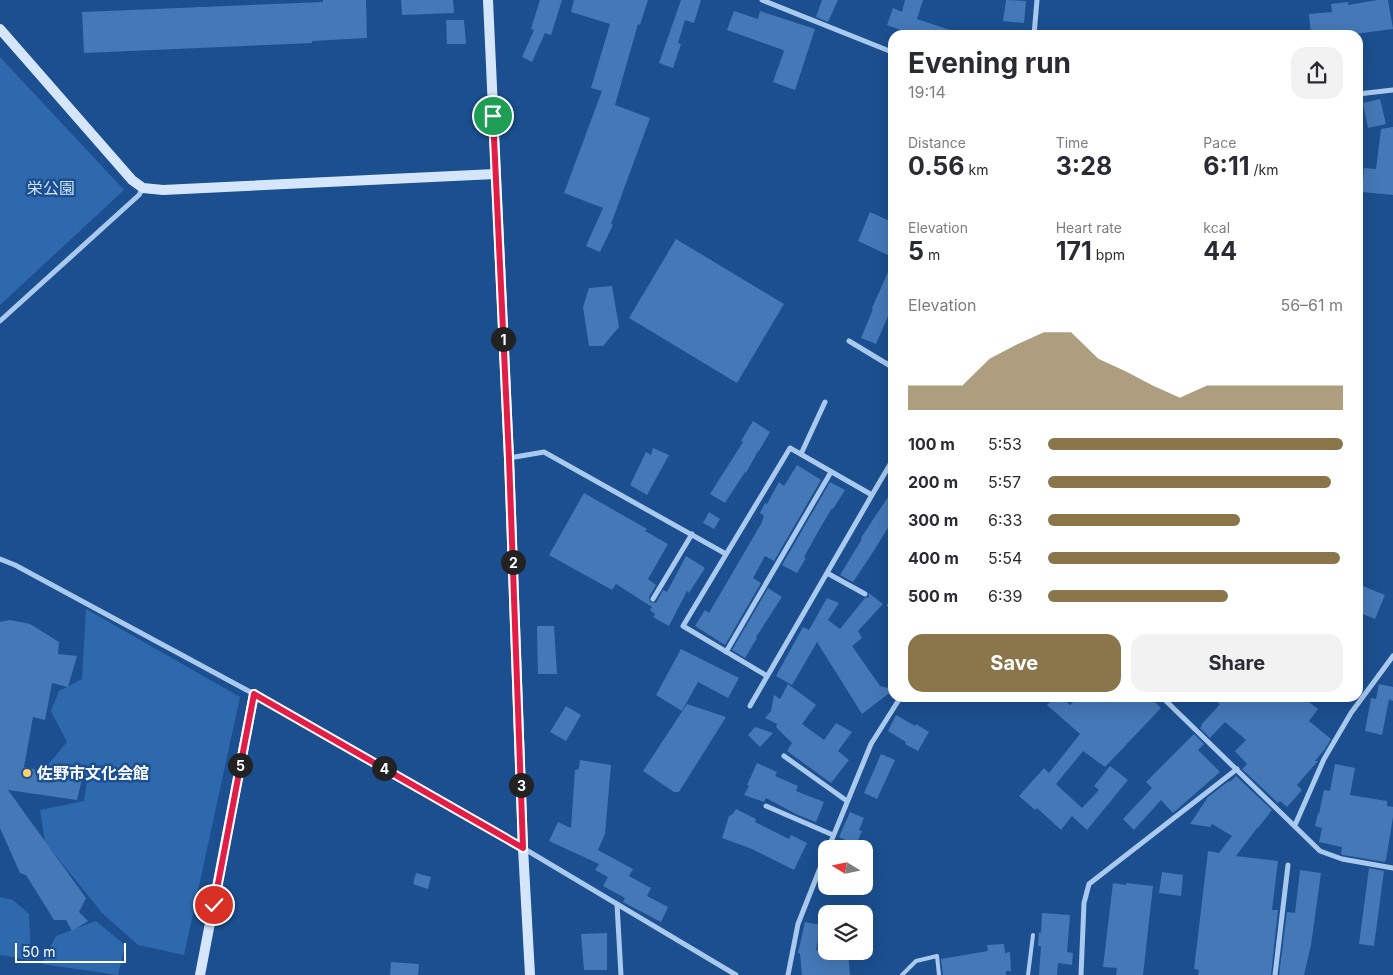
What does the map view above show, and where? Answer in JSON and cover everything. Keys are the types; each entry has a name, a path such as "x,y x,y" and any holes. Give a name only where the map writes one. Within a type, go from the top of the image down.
{"street":[{"path":"488,0 509,458 523,848 530,975"},
{"path":"762,0 888,50"},
{"path":"1034,30 1037,0"},
{"path":"0,29 132,180 143,188 162,190 495,174"},
{"path":"1363,93 1393,90"},
{"path":"0,322 139,195 143,188"},
{"path":"849,341 888,364"},
{"path":"800,454 825,402"},
{"path":"767,676 683,626 790,448 872,495"},
{"path":"509,458 544,452 726,554"},
{"path":"750,706 888,468"},
{"path":"726,652 831,472"},
{"path":"653,599 692,534"},
{"path":"0,560 23,569 254,694 523,848 736,975"},
{"path":"827,572 864,594"},
{"path":"1363,697 1393,656"},
{"path":"200,975 254,694"},
{"path":"831,840 871,744 897,702"},
{"path":"1167,702 1295,825 1320,852 1342,859 1393,868"},
{"path":"1295,825 1324,759 1359,702"},
{"path":"784,756 847,801"},
{"path":"1081,975 1084,903 1089,884 1237,769"},
{"path":"766,806 833,835"},
{"path":"1274,975 1288,865"},
{"path":"788,975 798,924 818,874"},
{"path":"617,904 621,975"}],"lane":[{"path":"1028,975 1033,935"},
{"path":"902,975 916,961 937,956 940,975"}],"green space":[{"name":"栄公園","path":"0,57 124,190 0,305"},
{"path":"86,609 240,697 184,955 138,945 102,913 45,842 40,810 84,801 87,781 47,766 67,742 51,711 59,691 82,679"},
{"path":"0,897 13,900 29,914 31,953 29,960 0,955"},
{"path":"96,921 125,945 118,975 42,964 56,936"}],"building":[{"path":"323,0 366,0 367,38 312,41 312,43 84,53 82,12 323,2"},
{"path":"401,0 453,0 454,13 402,15"},
{"path":"540,0 562,0 551,35 545,33 532,62 522,57 534,30 531,29"},
{"path":"574,0 648,0 640,25 638,24 615,105 650,118 611,224 613,225 600,252 586,246 603,208 564,193 602,91 591,88 610,24 571,12"},
{"path":"681,0 701,0 694,23 685,20 678,43 681,44 673,68 659,63"},
{"path":"822,0 838,0 828,22 816,17"},
{"path":"905,0 923,0 917,19 950,30 900,30 887,25 893,8 902,12"},
{"path":"1006,0 1026,1 1024,23 1003,21"},
{"path":"1388,0 1393,29 1363,33 1363,30 1311,30 1309,14 1332,12 1331,4 1348,2 1348,5"},
{"path":"734,11 758,19 760,11 815,29 795,90 773,82 783,50 727,30"},
{"path":"446,20 464,20 466,44 447,44"},
{"path":"1380,99 1386,124 1368,128 1363,103"},
{"path":"1393,127 1393,195 1363,192 1364,168 1376,169 1381,129"},
{"path":"870,212 888,220 888,255 858,241"},
{"path":"676,239 784,304 737,383 629,318"},
{"path":"888,272 888,316 876,344 861,338"},
{"path":"612,286 619,327 603,346 589,346 583,307 589,288"},
{"path":"753,421 770,432 746,473 725,503 710,494 743,442 741,441"},
{"path":"653,448 669,455 647,495 630,485 646,452 651,455"},
{"path":"797,465 821,480 774,561 765,556 753,578 761,583 725,645 695,626 705,610 709,613 761,524 764,516 760,513 765,503 767,504 779,482 784,486"},
{"path":"830,482 845,490 819,530 797,573 782,565"},
{"path":"584,493 647,529 645,531 668,544 648,579 656,585 649,597 650,602 656,603 663,590 667,592 686,556 705,568 689,593 687,591 669,626 653,617 655,614 650,610 652,607 616,584 612,590 549,555"},
{"path":"888,497 888,528 853,582 840,575 861,538"},
{"path":"709,512 720,519 714,529 703,523"},
{"path":"1363,586 1385,595 1375,619 1363,614"},
{"path":"768,588 782,597 745,658 732,650"},
{"path":"869,593 883,604 858,631 862,638 852,646 880,686 888,688 888,694 862,714 817,642 792,685 776,676 803,627 809,630 827,598 839,603 828,620 840,629 865,598 869,597"},
{"name":"佐野市文化会館","path":"10,620 30,624 59,642 58,654 77,656 68,687 52,683 45,720 33,717 24,767 82,779 77,800 8,790 86,898 79,912 88,921 72,931 66,920 54,920 26,875 20,873 0,828 0,622"},
{"path":"537,626 554,626 557,674 538,674"},
{"path":"681,649 739,678 728,698 698,682 682,711 656,695"},
{"path":"788,684 816,705 802,724 824,740 836,723 852,732 838,751 849,760 831,783 787,751 792,743 776,727 777,724 765,718 771,711 774,695 780,699"},
{"path":"1379,684 1393,687 1393,701 1389,699 1382,735 1365,731 1371,698 1376,699"},
{"path":"1050,702 1067,702 1070,705 1073,702 1155,702 1161,708 1105,767 1083,751 1056,784 1082,808 1099,790 1094,786 1110,766 1128,780 1087,830 1072,816 1061,830 1037,808 1035,810 1019,796 1044,768 1049,773 1080,734 1047,705"},
{"path":"1217,702 1309,702 1318,709 1309,721 1331,739 1315,761 1318,761 1297,785 1302,790 1287,807 1280,801 1278,803 1242,769 1247,764 1235,751 1246,740 1225,722 1210,738 1200,728 1220,704"},
{"path":"687,704 726,717 679,792 674,792 643,771"},
{"path":"566,706 581,715 566,741 550,732"},
{"path":"896,715 929,732 918,751 888,731"},
{"path":"755,727 773,733 760,747 748,735"},
{"path":"1194,734 1204,744 1198,750 1220,772 1173,813 1161,800 1134,830 1123,819 1152,788 1146,782"},
{"path":"881,754 895,760 877,799 864,793"},
{"path":"580,760 611,765 605,834 598,850 633,869 629,876 651,888 647,896 668,907 661,922 623,902 625,898 603,886 608,877 595,870 599,864 549,841 558,822 571,828 575,770 579,769"},
{"path":"757,763 777,772 775,776 798,786 796,791 824,802 816,822 766,798 764,802 744,795"},
{"path":"1335,764 1355,768 1350,795 1387,801 1387,806 1393,807 1385,862 1343,855 1341,854 1342,847 1319,842 1322,828 1315,826 1324,790 1330,791"},
{"path":"1236,776 1272,810 1236,856 1278,861 1272,910 1278,910 1271,975 1198,975 1199,970 1194,969 1208,851 1219,853 1232,836 1212,824 1210,827 1190,824 1208,797"},
{"path":"736,809 756,819 755,822 789,839 791,835 807,843 794,870 752,849 722,838 729,816"},
{"path":"850,812 864,818 859,830 862,831 858,840 845,840 839,837"},
{"path":"1369,868 1384,871 1374,946 1359,944"},
{"path":"1300,870 1321,873 1311,945 1304,975 1279,975 1287,912 1295,913"},
{"path":"1162,872 1183,875 1181,896 1159,893"},
{"path":"416,873 431,877 428,889 413,884"},
{"path":"1113,883 1153,886 1143,975 1116,975 1117,968 1103,967"},
{"path":"1042,913 1070,915 1067,952 1073,953 1072,965 1058,963 1057,975 1039,975 1041,946 1038,946"},
{"path":"805,922 818,924 816,950 818,950 818,960 849,960 850,975 802,975 800,954 798,953"},
{"path":"607,933 607,970 584,970 581,934"},
{"path":"1004,944 1005,953 1010,952 1011,971 1006,971 1006,975 943,975 941,959 988,951 987,945"},
{"path":"391,962 419,964 418,975 390,975"}],"place":[{"name":"佐野市文化会館","path":"27,773"}],"route":[{"path":"214,905 254,694 523,848 509,458 493,116"}]}
